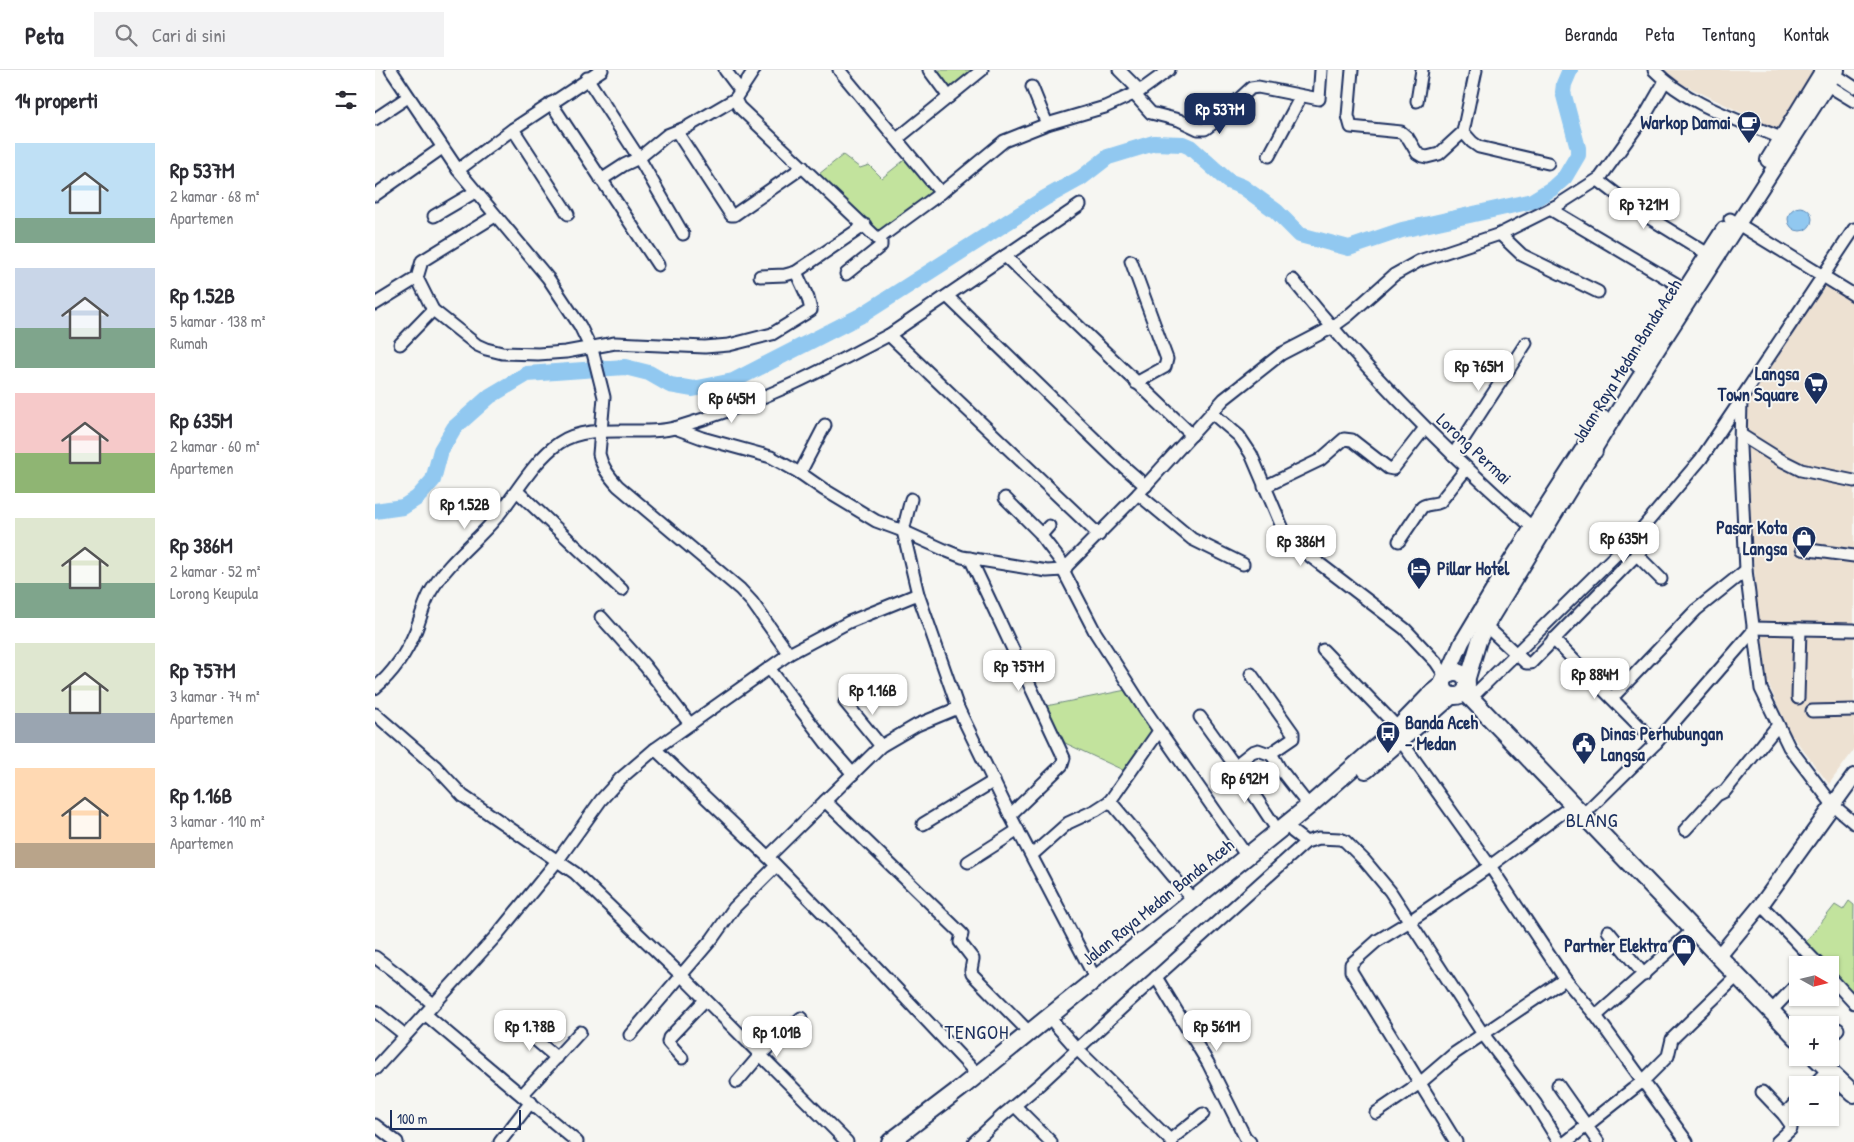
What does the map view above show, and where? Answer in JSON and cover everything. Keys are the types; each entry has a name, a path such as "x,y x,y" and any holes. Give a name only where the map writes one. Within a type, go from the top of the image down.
{"highway":[{"name":"Jalan Raya Medan Banda Aceh","path":"890,1142 1055,1024 1456,686"},
{"path":"1456,686 1579,809 1789,1029"},
{"name":"Jalan Raya Medan Banda Aceh","path":"905,1142 963,1091 977,1074 1247,855 1286,829 1309,806 1400,734"},
{"path":"1824,1066 1854,1094"}],"main road":[{"path":"1456,686 1462,642 1510,562 1590,447 1708,254 1734,222 1781,138 1828,75"},
{"name":"Jalan Raya Medan Banda Aceh","path":"1456,686 1486,626 1590,447 1828,75"},
{"path":"1719,956 1761,905 1854,776"}],"street":[{"path":"391,70 457,170 548,278 580,326 592,349 604,397 599,454 607,473 618,486 740,589 752,602 789,654"},
{"path":"457,170 513,129 587,78 602,70"},
{"path":"725,70 744,113 881,242 881,246 846,274"},
{"path":"601,180 639,158 667,135 677,132 737,95 754,70"},
{"path":"839,70 941,193"},
{"path":"929,70 949,97"},
{"path":"897,139 982,70"},
{"path":"1119,70 1151,113 1205,129 1251,88 1259,87 1319,99 1321,70"},
{"path":"878,239 941,193 1004,141 1047,124 1105,107 1137,92 1169,70"},
{"path":"1352,70 1349,123 1354,128 1401,132 1408,138 1417,153 1427,157 1439,154 1463,132 1476,70"},
{"path":"1417,101 1422,70"},
{"path":"1654,70 1665,81 1698,103 1781,138"},
{"path":"1828,75 1854,87"},
{"path":"1828,75 1854,101"},
{"path":"587,78 639,158 683,234"},
{"path":"675,428 701,438 762,454 781,462 876,521 903,531 947,552 970,558 1047,571 1065,569 1142,490 1224,399 1281,354 1331,328 1349,315 1394,275 1419,261 1500,234 1550,209 1598,180 1617,157 1646,114 1665,81"},
{"path":"1032,87 1047,124"},
{"path":"1269,156 1301,96"},
{"path":"375,119 408,97"},
{"path":"551,103 658,265"},
{"path":"513,129 568,214"},
{"path":"677,132 731,215 734,215 803,167"},
{"path":"1463,132 1479,147 1548,164"},
{"path":"375,194 442,148"},
{"path":"1598,180 1639,212 1708,254"},
{"path":"434,216 475,192"},
{"path":"375,688 400,661 408,648 431,592 446,569 495,519 548,453 560,443 576,435 675,428 731,410 779,390 889,335 1080,204"},
{"path":"1550,209 1685,289"},
{"path":"375,304 417,278 422,261 495,216"},
{"path":"1734,222 1854,295"},
{"path":"760,276 785,276 796,272 865,226"},
{"path":"1212,413 1243,442 1251,454 1264,487 1290,541 1405,629 1456,686 1515,654 1639,532 1701,459 1824,277 1854,229"},
{"path":"1500,234 1522,256 1598,292"},
{"path":"1005,256 1192,435"},
{"path":"1131,261 1167,359 1165,367 1137,383"},
{"path":"417,278 433,310 464,336 486,349 502,353 538,354 592,349 623,343 705,347 729,345 772,334 810,311 808,298 796,272"},
{"name":"Lorong Permai","path":"1293,280 1331,328 1425,428 1533,528"},
{"path":"947,296 1115,459 1142,490 1192,539 1243,564"},
{"path":"399,344 433,310"},
{"path":"889,335 1099,535"},
{"path":"1453,455 1526,343"},
{"path":"1741,399 1746,570 1761,689 1789,747 1833,805 1854,823"},
{"path":"800,473 825,425"},
{"path":"1264,487 1319,460 1344,439 1352,440 1388,468 1395,468 1425,428"},
{"path":"1741,435 1801,470 1854,481"},
{"path":"1399,541 1421,508 1425,505 1440,502 1467,468"},
{"path":"517,491 622,590"},
{"path":"1005,498 1045,531 1095,632 1159,731 1247,855"},
{"path":"911,499 903,531 918,594 958,708 1010,815 1095,978"},
{"path":"1486,626 1515,654 1526,663 1531,664 1648,542 1647,538 1639,532"},
{"path":"1802,549 1854,556"},
{"path":"1636,554 1661,579"},
{"path":"970,558 1064,758 1064,763 1010,815"},
{"path":"1612,698 1696,610 1746,570"},
{"path":"375,1069 496,936 558,860 601,800 620,779 655,749 789,654 849,622 918,594"},
{"path":"601,617 645,666 690,724"},
{"path":"1799,629 1799,698"},
{"path":"1457,1142 1350,968 1351,964 1377,941 1410,921 1489,866 1579,809 1656,743 1753,630 1854,630"},
{"path":"1553,639 1656,743"},
{"path":"1323,650 1400,734 1565,979 1596,1016 1687,1142"},
{"path":"769,668 826,743 853,774"},
{"path":"1251,674 1294,736 1272,755"},
{"path":"845,702 881,746"},
{"path":"768,857 881,746 917,725 958,708"},
{"path":"1812,711 1854,710"},
{"path":"375,714 436,767 463,796 575,873 681,975 847,1142"},
{"path":"1200,717 1233,763 1286,829 1306,842"},
{"path":"1685,830 1717,795 1725,791 1778,724"},
{"path":"1032,855 1068,823 1110,801 1159,731"},
{"path":"655,749 768,857 977,1074"},
{"path":"1233,763 1237,764 1252,752 1258,750 1272,755 1280,769 1309,806"},
{"path":"923,824 994,781"},
{"path":"825,801 962,934 960,942 973,959 971,974 1029,1032"},
{"path":"1110,801 1193,900"},
{"path":"968,862 1018,830"},
{"path":"974,1142 1306,842 1326,838 1345,841 1365,860 1390,891 1483,1034 1535,1103 1559,1142"},
{"path":"630,1035 712,939 734,908 776,866"},
{"path":"1761,905 1809,956"},
{"path":"1596,1016 1693,930"},
{"path":"1608,931 1644,975"},
{"path":"375,958 433,1004"},
{"path":"1566,1142 1643,1081 1668,1056 1672,1039 1737,976"},
{"path":"1156,977 1208,1063 1245,1137 1250,1142"},
{"path":"1376,1113 1420,1083 1438,1066 1483,1034 1565,979"},
{"path":"1839,987 1854,1003"},
{"path":"1772,1010 1789,992"},
{"path":"682,1058 671,1047 668,1042 669,1038 705,1000"},
{"path":"375,1011 405,1035"},
{"path":"425,1014 577,1142"},
{"path":"737,1082 760,1055 801,1018"},
{"path":"1055,1024 1077,1049 1171,1141 1203,1114"},
{"path":"519,1026 557,1058"},
{"path":"500,1142 526,1099 557,1058 580,1032"},
{"path":"1822,1076 1828,1070"},
{"path":"1558,1085 1598,1142"},
{"path":"1762,1092 1791,1125 1791,1129 1777,1142"},
{"path":"1015,1106 1051,1142"},
{"path":"1784,1115 1789,1110"},
{"path":"375,1125 397,1142"}],"shaded area":[{"path":"1665,70 1816,70 1780,131 1678,82"},
{"name":"Pasar Kota Langsa","path":"1827,283 1854,303 1854,750 1829,784 1790,733 1764,674 1742,443 1745,403"}],"green space":[{"path":"935,70 977,70 951,90"},
{"path":"843,155 860,168 869,165 882,178 907,158 936,192 880,232 819,174"},
{"path":"1126,690 1153,729 1125,771 1065,743 1046,706"},
{"path":"1849,901 1854,905 1853,996 1839,980 1839,956 1817,956 1805,943 1835,905 1843,910"}],"water":[{"path":"1800,207 1808,211 1812,219 1808,227 1800,231 1792,227 1788,219 1792,211"}],"waterway":[{"path":"375,511 403,507 417,498 433,480 441,450 454,428 490,396 527,374 625,367 649,373 670,385 693,389 733,381 862,315 1045,198 1081,178 1108,157 1154,143 1183,144 1190,147 1228,181 1243,187 1276,211 1300,235 1349,248 1402,230 1532,201 1553,188 1565,177 1578,155 1578,148 1563,92 1570,70"}],"place":[{"name":"Warkop Damai","path":"1749,144"},
{"name":"Langsa Town Square","path":"1816,405"},
{"name":"Pasar Kota Langsa","path":"1804,559"},
{"name":"Pillar Hotel","path":"1419,590"},
{"name":"Banda Aceh - Medan","path":"1388,754"},
{"name":"Dinas Perhubungan Langsa","path":"1584,765"},
{"name":"Partner Elektra","path":"1684,967"}],"district":[{"name":"BLANG","path":"1592,820"},
{"name":"TENGOH","path":"977,1032"}]}
